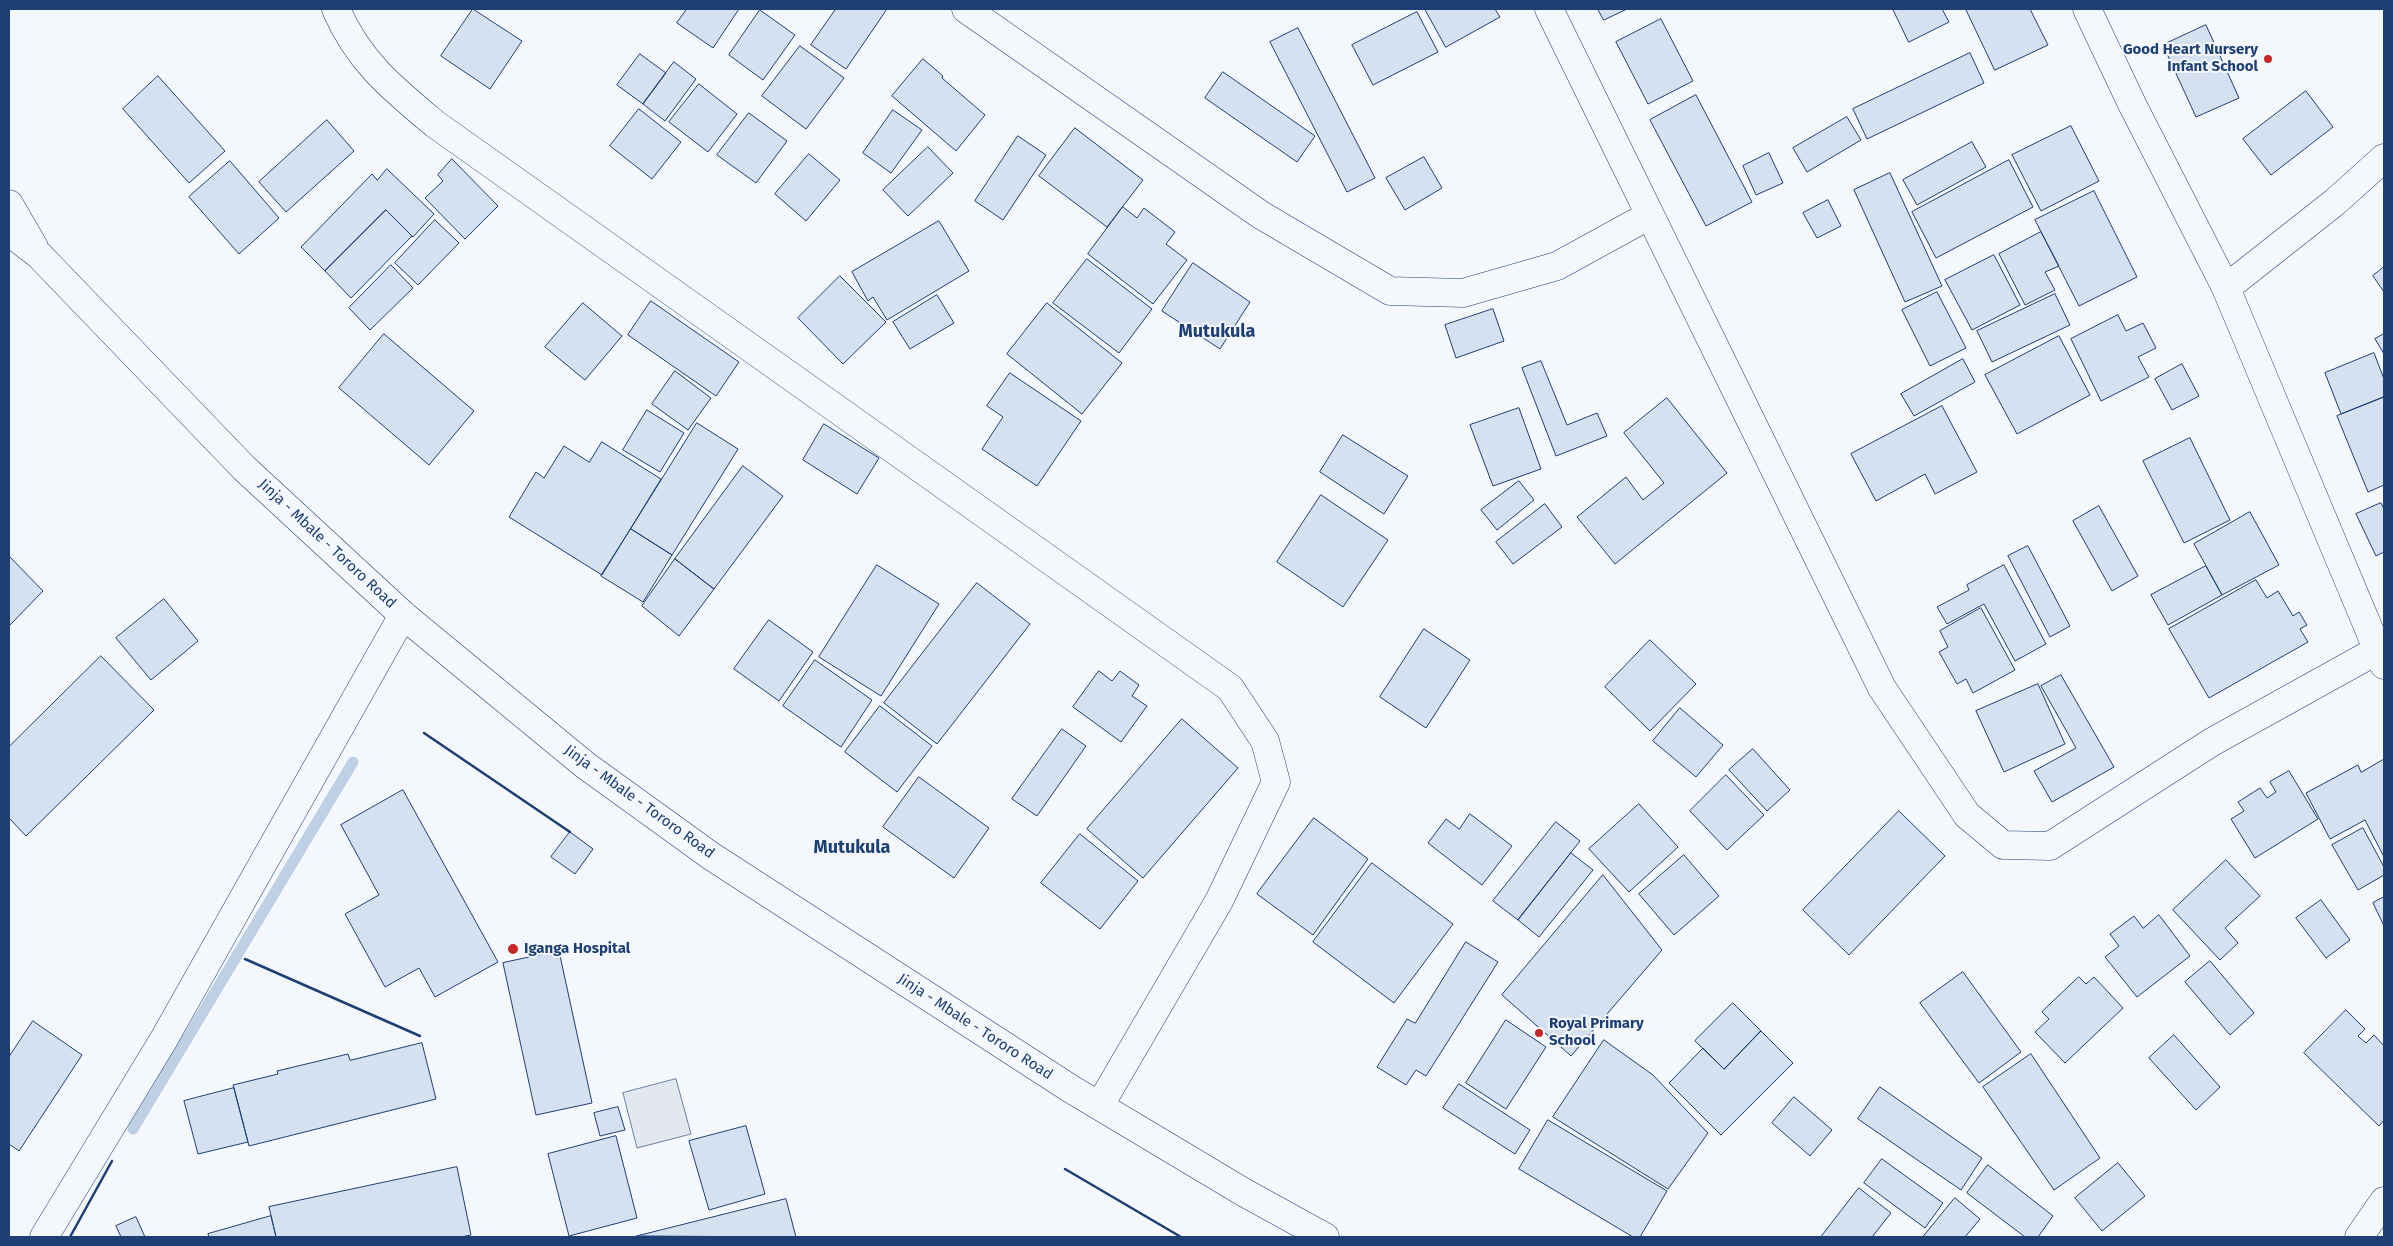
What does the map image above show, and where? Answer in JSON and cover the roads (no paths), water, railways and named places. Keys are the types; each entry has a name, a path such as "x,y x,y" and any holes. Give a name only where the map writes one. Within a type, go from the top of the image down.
{"street":[{"path":"336,9 347,35 385,82 435,124 1230,688 1265,741 1276,782 1219,901 1100,1105"},
{"path":"966,9 1262,215 1390,291 1463,293 1557,266 1650,215"},
{"path":"1549,9 1882,688 1966,816 2003,845 2050,846 2212,742 2380,658 2226,288 2132,104 2087,9"},
{"path":"2226,288 2335,202 2384,158"},
{"name":"Jinja - Mbale - Tororo Road","path":"9,204 39,255"},
{"name":"Jinja - Mbale - Tororo Road","path":"9,232 39,255 244,468 403,615 585,765 711,856 1032,1064 1244,1193 1325,1237"},
{"path":"44,1237 164,1039 403,615"},
{"path":"2359,1237 2384,1201"}],"waterway":[{"path":"133,1129 353,762"}],"place":[{"name":"Good Heart Nursery Infant School","path":"2268,59"},
{"name":"Iganga Hospital","path":"513,949"},
{"name":"Royal Primary School","path":"1539,1033"}],"district":[{"name":"Mutukula","path":"1217,332"},
{"name":"Mutukula","path":"852,848"}]}
